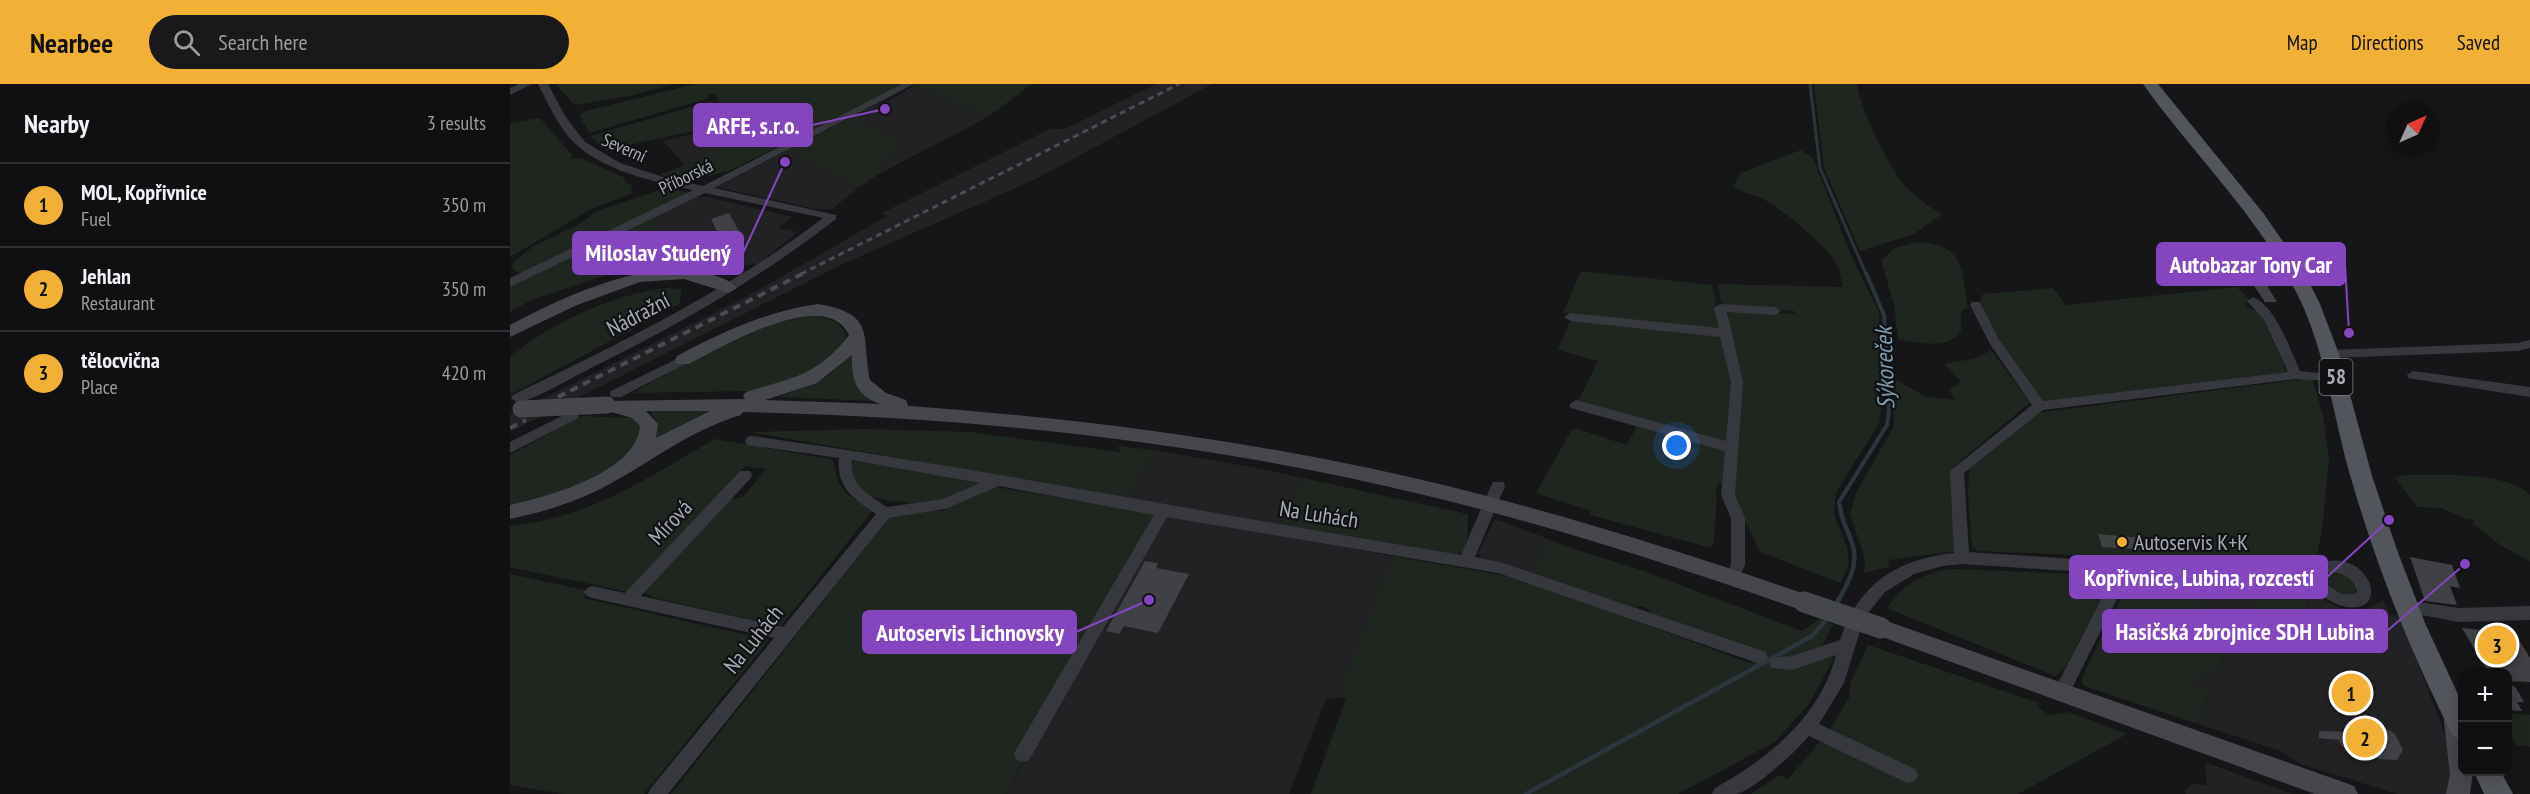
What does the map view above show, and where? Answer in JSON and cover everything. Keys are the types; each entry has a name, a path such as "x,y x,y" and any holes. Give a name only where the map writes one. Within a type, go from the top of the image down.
{"main road":[{"name":"58","path":"2150,84 2280,249 2312,306 2337,378 2352,440 2405,606 2458,720"},
{"path":"510,332 585,296 649,277 688,274 729,288"},
{"path":"682,360 756,324 805,311 828,311 840,315 852,324 856,338 860,376 867,390 893,403 936,413"},
{"path":"711,403 780,392 805,383 834,366 856,338"},
{"path":"514,404 612,399 936,413 1074,428 1274,457 1369,475 1490,504 1733,577 2346,794"},
{"path":"612,399 633,411 649,424 646,441 630,463"},
{"path":"510,512 574,493 707,418 735,411 790,405"},
{"path":"2458,722 2462,775 2458,794"},
{"path":"2490,776 2499,794"}],"street":[{"path":"510,92 527,84"},
{"name":"Severní","path":"543,84 560,117 585,148 610,162 645,175 832,217"},
{"name":"Příborská","path":"510,283 703,189 909,84"},
{"name":"Nádražní","path":"514,404 729,288 790,249 832,217"},
{"path":"2253,301 2270,318 2296,375"},
{"path":"1976,306 1994,341 2040,406"},
{"path":"1733,577 1738,566 1738,518 1728,495 1737,382 1720,308 1775,311"},
{"path":"1570,317 1726,333"},
{"path":"2329,354 2518,347 2530,344"},
{"path":"612,399 682,360"},
{"path":"1962,558 1957,471 2040,406 2296,375 2337,378"},
{"path":"2413,375 2530,392"},
{"path":"1576,405 1732,448"},
{"path":"510,448 572,416"},
{"name":"Na Luhách","path":"752,441 846,455 1261,528 1467,560 1551,584 1760,657"},
{"path":"846,455 845,475 849,487 885,513 945,504 998,481"},
{"name":"Mírová","path":"628,600 745,475"},
{"path":"1467,560 1498,486"},
{"path":"1023,754 1164,510"},
{"name":"Na Luhách","path":"657,794 885,513"},
{"path":"1721,794 1760,771 1807,727 1833,689 1843,664 1847,644 1864,605 1887,579 1925,562 1962,558 2306,580"},
{"path":"2061,693 2125,568"},
{"path":"592,591 786,634"},
{"path":"2405,606 2459,615 2530,613"},
{"path":"1777,663 1792,663 1847,644"},
{"path":"1807,727 1909,774"}],"shaded area":[{"path":"556,84 674,84 633,95 577,105 573,104"},
{"path":"695,84 904,84 729,171 688,181 659,175 717,153 698,130 606,150 590,136 712,101 714,104 720,103 715,93 708,94 710,98 589,133 579,115 586,111"},
{"path":"916,84 1032,84 988,117 915,85"},
{"path":"1156,84 1212,84 1036,179 845,263 510,432 510,415 748,296 887,216 882,213 1050,129 1065,129"},
{"path":"1814,84 1857,84 1864,110 1895,171 1914,195 1942,214 1914,234 1860,251 1824,168"},
{"path":"915,85 988,117 877,175 845,120 881,102 888,101"},
{"path":"866,110 871,112 854,121 892,138 896,143 877,175 858,188 787,150"},
{"path":"540,118 573,156 571,159 581,158 625,178 625,182 632,185 631,194 593,208 510,257 510,123"},
{"path":"698,133 717,153 685,165 663,141"},
{"path":"787,150 858,188 832,209 820,210 717,187"},
{"path":"1801,150 1813,158 1851,255 1879,312 1883,395 1879,424 1836,492 1834,514 1847,547 1849,563 1841,583 1760,552 1731,491 1735,451 1728,311 1795,314 1794,311 1729,306 1721,302 1718,284 1843,287 1837,265 1814,238 1771,204 1734,185 1741,173"},
{"path":"669,187 688,193 521,274 513,269 512,264 532,247 581,223 597,211"},
{"path":"696,197 708,197 793,217 779,228 798,232 758,264 736,266 732,271 675,260 654,217"},
{"path":"654,217 675,260 650,263 615,272 544,296 510,312 510,286"},
{"path":"1918,242 1945,248 1953,254 1961,270 1968,307 1961,311 1961,331 1949,341 1932,344 1898,339 1894,305 1881,260 1895,248"},
{"path":"1581,271 1712,285 1722,330 1563,313"},
{"path":"2237,287 2251,302 2244,303 2249,309 2260,312 2287,372 2042,401 1997,340 1980,300 1983,294 2053,288 2066,305"},
{"path":"666,288 682,289 679,304 510,395 510,358 525,345 562,322 605,303"},
{"path":"816,316 837,322 845,332 846,341 823,368 755,391 632,393 744,334 791,319"},
{"path":"1575,320 1718,336 1724,340 1734,397 1730,444 1577,403 1598,361 1558,350 1569,323"},
{"path":"1991,350 2030,402 1955,466 1957,551 1889,560 1888,567 1864,573 1865,559 1850,514 1856,493 1894,426 1891,377 1926,397 1955,400 1950,390 1961,381 1944,364 1976,358"},
{"path":"851,356 854,358 856,383 862,392 873,401 779,397 825,378"},
{"path":"2312,378 2323,415 2329,459 2322,530 2315,563 2297,566 2297,572 2101,556 1978,551 1972,546 1968,495 1969,469 2037,413"},
{"path":"651,410 712,410 684,424 657,442 654,441 658,424"},
{"path":"582,416 632,418 641,427 633,449 611,469 595,477 558,492 510,506 510,455"},
{"path":"1638,424 1725,449 1725,485 1719,482 1715,495 1717,496 1714,542 1711,548 1590,515 1591,511 1536,493 1571,431 1575,428 1627,445"},
{"path":"864,429 970,432 1120,452 1118,446 1155,450 1126,498 750,432"},
{"path":"715,439 830,459 834,462 838,481 845,492 873,510 781,626 654,598 644,592 729,500 743,497 766,469 745,466 628,592 510,567 510,526 540,521 593,505 641,482"},
{"path":"1155,450 1303,478 1280,526 1126,498"},
{"path":"854,459 980,481 981,484 952,497 923,502 908,503 877,498 862,493 850,472"},
{"path":"2404,475 2470,476 2504,481 2519,487 2530,495 2530,561 2500,545 2472,523 2475,521 2471,518 2467,520 2441,508 2417,507 2395,478"},
{"path":"1303,478 1468,514 1467,548 1456,556 1280,526"},
{"path":"996,487 1156,514 1005,794 671,794 889,518 937,510 943,512 947,507"},
{"path":"1164,515 1392,556 1340,697 1326,699 1289,794 1005,794"},
{"path":"1494,520 1575,549 1549,541 1533,573 1482,561 1478,554"},
{"path":"1549,541 1641,570 1802,631 1819,619 1833,624 1823,643 1809,653 1787,659 1766,657 1768,654 1653,614 1645,607 1634,607 1533,573"},
{"path":"1392,556 1498,574 1543,587 1750,663 1757,659 1784,668 1831,657 1834,659 1808,705 1775,742 1678,794 1311,794 1346,699 1340,697 1342,688"},
{"path":"1953,569 2103,575 2108,586 2064,670 2055,676 1887,608 1908,585 1916,580 1933,573"},
{"path":"2339,571 2354,581 2357,589 2353,595 2344,595 2324,583 2324,572"},
{"path":"510,574 589,591 583,598 769,640 644,794 562,794 510,785"},
{"path":"2139,576 2193,583 2193,581 2301,588 2310,613 2340,619 2341,622 2285,619 2281,612 2256,610 2255,603 2200,597 2224,660 2221,661 2214,677 2199,674 2198,687 2210,692 2198,724 2084,686 2082,681 2117,606 2132,582"},
{"path":"2303,589 2340,608 2362,611 2383,601 2390,614 2400,616 2448,742 2451,794 2397,794 2298,763 2281,751 2198,724 2210,693 2198,687 2199,674 2224,660 2200,597 2255,603 2257,610 2281,612 2285,619 2339,619 2310,613"},
{"path":"1868,645 2042,704 2037,706 2049,715 2068,712 2127,734 2018,794 1751,794 1779,775 1788,779 1829,731 1849,698 1851,681"},
{"path":"2512,713 2530,715 2530,747 2516,745 2512,738"},
{"path":"2205,762 2292,794 2186,794 2185,790 2194,783 2207,786"}],"building":[{"path":"729,213 743,239 724,245 711,219"},
{"path":"2227,246 2242,247 2265,279 2263,279 2277,302 2265,302"},
{"name":"Autoservis K+K","path":"2098,534 2142,538 2147,550 2102,547"},
{"path":"2410,557 2452,565 2460,588 2450,586 2457,605 2425,601"},
{"path":"1145,561 1158,563 1156,568 1189,574 1158,633 1124,626 1119,634 1106,631"},
{"path":"2462,628 2515,633 2530,658 2530,682 2512,681 2512,668 2486,668"},
{"path":"2512,685 2524,702 2517,702 2522,711 2512,710"},
{"path":"2366,713 2372,723 2377,723 2395,734 2403,750 2397,760 2379,759 2361,748 2342,747 2339,740 2319,738 2319,731 2353,732"}],"waterway":[{"name":"Sýkoreček","path":"1810,84 1820,168 1866,274"},
{"name":"Sýkoreček","path":"1840,508 1839,502 1887,425 1889,411 1884,315 1866,273"},
{"name":"Sýkoreček","path":"1835,607 1850,578 1854,562 1853,546 1843,522 1840,506"},
{"name":"Sýkoreček","path":"1526,794 1812,636 1828,618"}],"railway":[{"path":"801,274 1179,84"},
{"path":"558,397 804,273"},
{"path":"510,428 526,420"}],"place":[{"name":"ARFE, s.r.o.","path":"885,109"},
{"name":"Miloslav Studený","path":"785,162"},
{"name":"Autobazar Tony Car","path":"2349,333"},
{"name":"Kopřivnice, Lubina, rozcestí","path":"2389,520"},
{"name":"Autoservis K+K","path":"2122,542"},
{"name":"Hasičská zbrojnice SDH Lubina","path":"2465,564"},
{"name":"Autoservis Lichnovsky","path":"1149,600"},
{"name":"tělocvična","path":"2497,645"},
{"name":"MOL, Kopřivnice","path":"2351,693"},
{"name":"Jehlan","path":"2365,738"}]}
